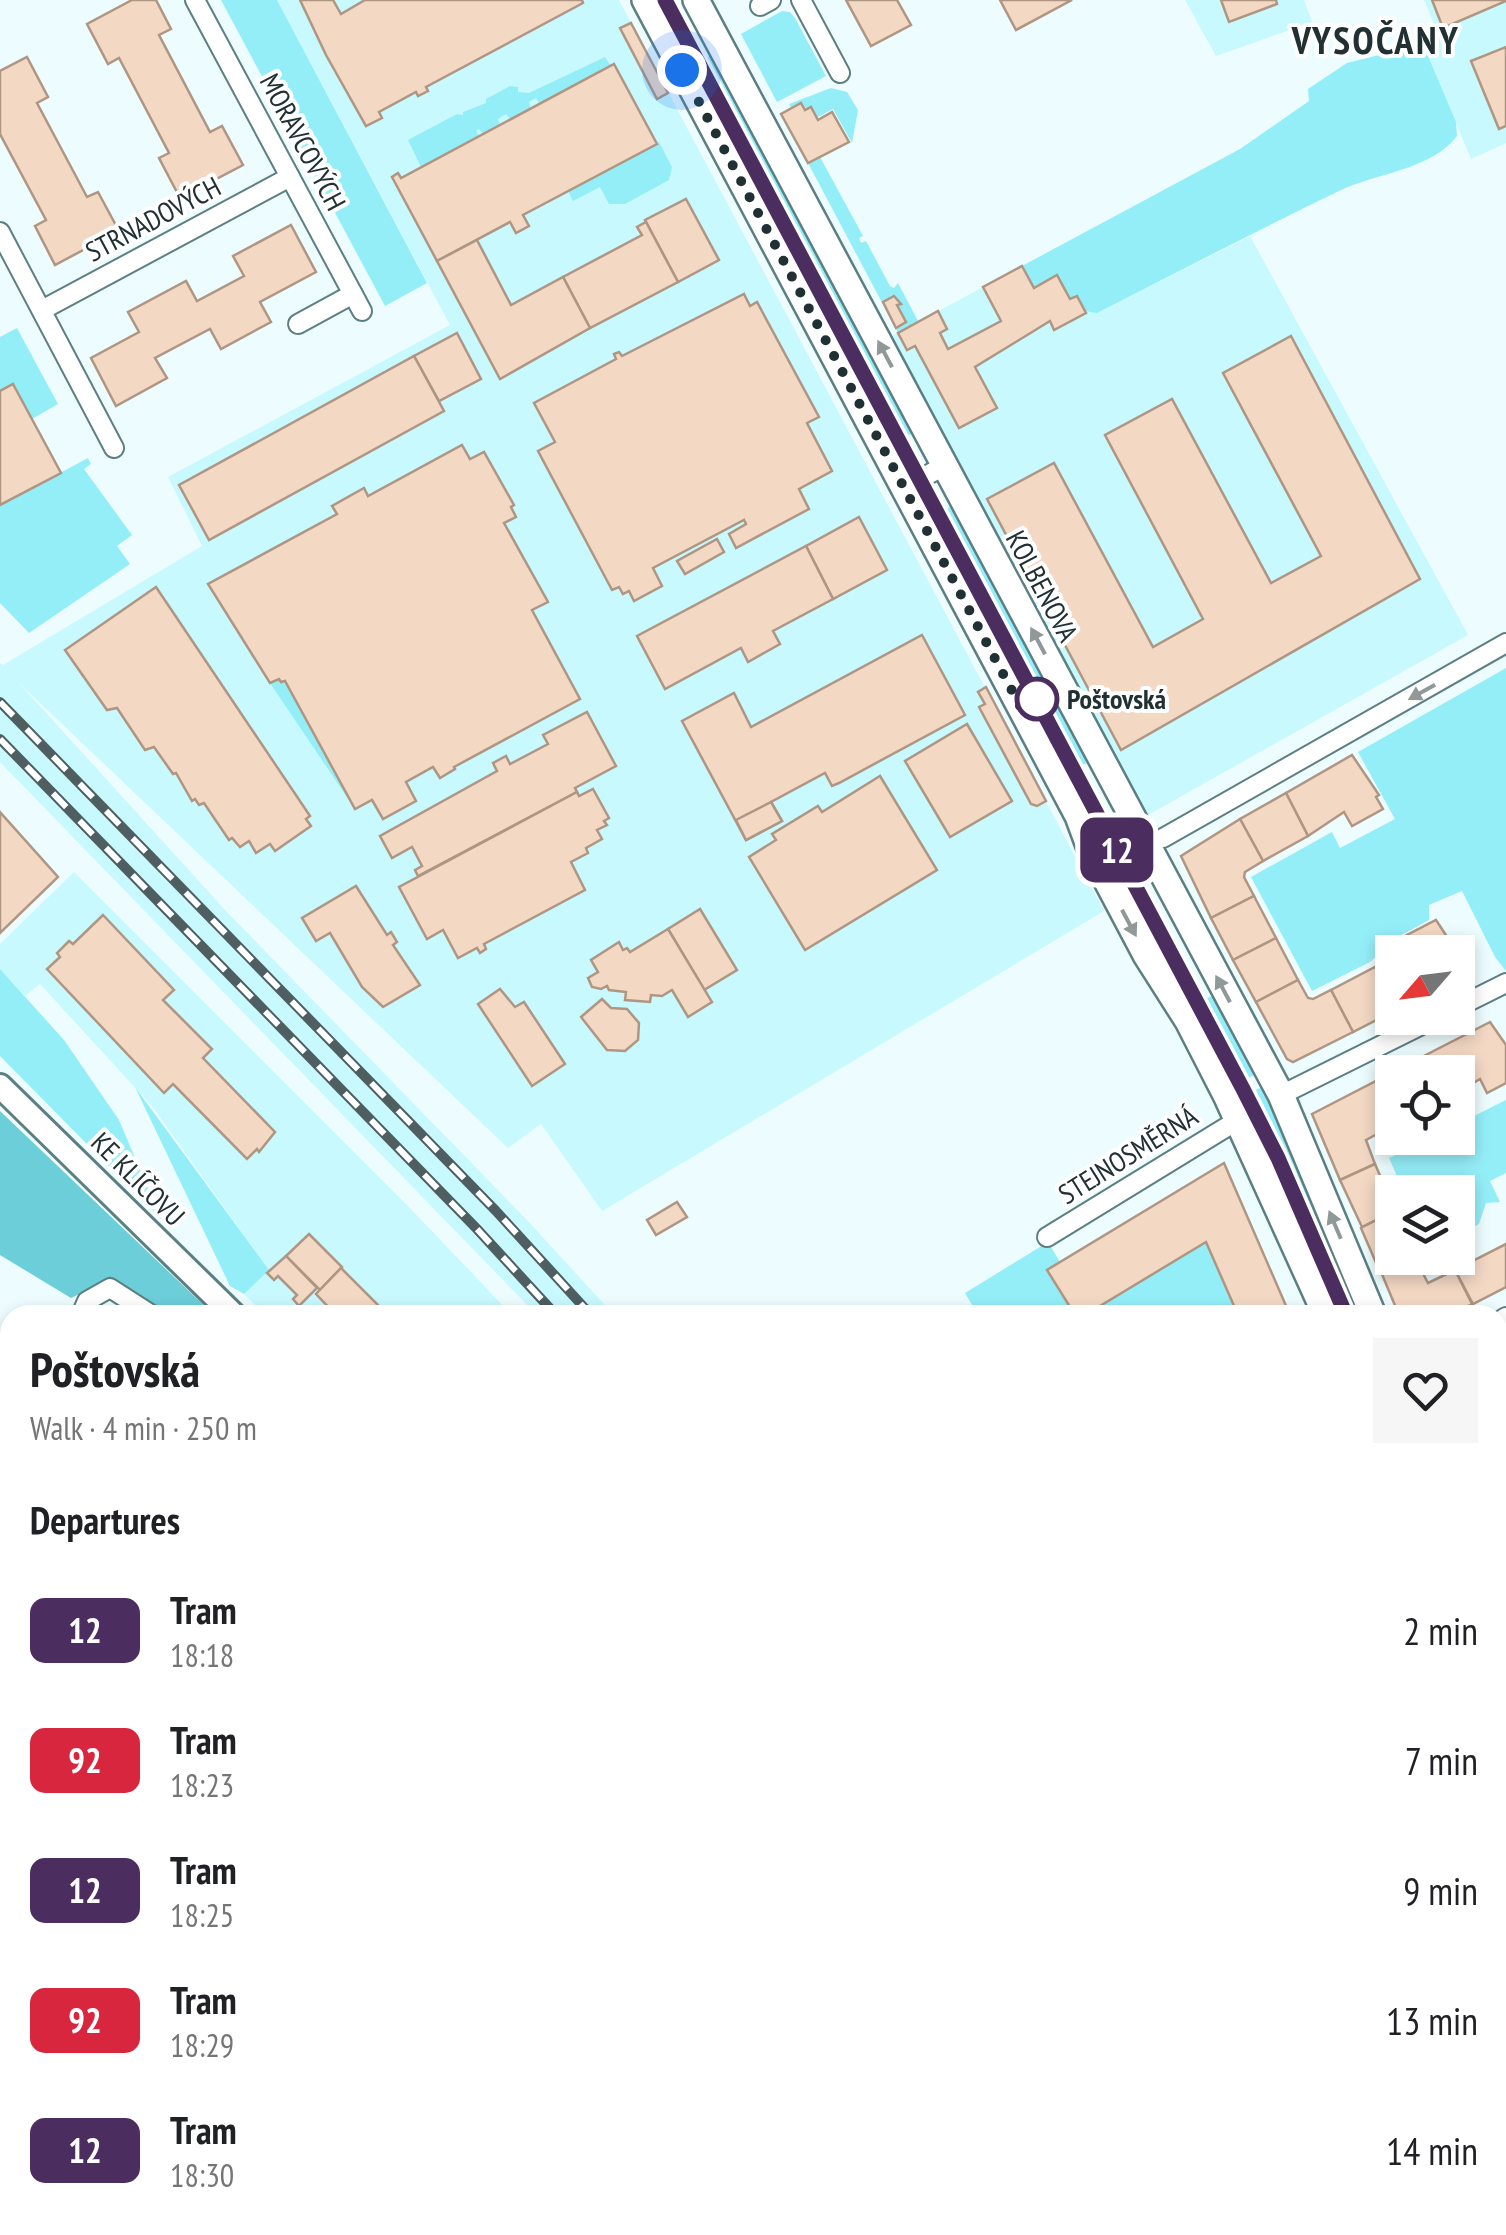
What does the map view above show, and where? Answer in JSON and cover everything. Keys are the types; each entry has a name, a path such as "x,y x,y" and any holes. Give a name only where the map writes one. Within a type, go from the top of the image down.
{"main road":[{"path":"644,0 1078,816 1100,868 1146,955 1188,1021 1238,1120 1321,1305"},
{"name":"KOLBENOVA","path":"696,0 1280,1095 1369,1305"}],"street":[{"name":"MORAVCOVÝCH","path":"195,0 357,302 298,324"},
{"path":"801,0 840,73"},
{"name":"STRNADOVÝCH","path":"42,310 290,177"},
{"path":"0,232 114,448"},
{"path":"905,488 944,466"},
{"path":"1163,838 1506,643"},
{"path":"1475,998 1506,983"},
{"path":"1280,1095 1402,1035"},
{"name":"KE KLÍČOVU","path":"0,1086 224,1305"},
{"name":"STEJNOSMĚRNÁ","path":"1047,1237 1238,1120"},
{"path":"85,1305 110,1288 136,1305"}],"shaded area":[{"path":"221,0 277,0 427,283 385,306"},
{"path":"277,0 619,0 1104,911 602,1211 541,1124 508,1148 19,683 226,911 605,1305 527,1305 0,762 0,663 3,665 202,546 168,477 450,325"},
{"path":"1185,0 1304,0 1312,22 1216,56"},
{"path":"1424,0 1506,0 1506,143 1471,159 1423,44 1438,33"},
{"path":"782,11 795,18 826,76 777,102 741,34"},
{"path":"1423,44 1456,122 1457,136 1433,156 1339,191 1097,313 1077,305 1057,275 1034,288 1022,266 1240,149 1309,101 1308,89 1347,63"},
{"path":"711,55 913,433 895,443 692,65"},
{"path":"605,57 611,66 540,104 536,98 529,102 531,109 510,119 506,114 498,119 500,125 483,134 479,129 479,136 421,167 408,140 486,103 486,99 510,86 529,93"},
{"path":"831,88 847,92 858,110 852,143 833,109 816,118 801,103 791,108 789,104"},
{"path":"659,142 672,167 669,180 625,204 609,204 600,187 573,201 568,191"},
{"path":"820,157 863,236 859,238 861,243 866,241 890,286 894,288 898,283 918,321 898,333 896,328 906,322 897,305 900,302 894,296 884,301 886,310 808,163"},
{"path":"1250,236 1468,635 1148,815 890,337 1022,266 1033,287 1057,275 1097,313"},
{"path":"17,328 58,404 32,419 13,384 0,391 0,337"},
{"path":"88,458 91,464 84,469 132,535 117,546 130,564 29,633 0,603 0,505"},
{"path":"952,506 1089,762 1070,771 934,516"},
{"path":"1506,668 1506,971 1462,891 1429,905 1429,920 1402,935 1375,935 1375,957 1370,962 1312,991 1251,877 1332,832 1340,848 1395,819 1358,752"},
{"path":"285,681 355,809 270,683"},
{"path":"74,872 502,1305 255,1305 244,1294 268,1269 152,1106 40,984 25,996 0,969 0,944"},
{"path":"0,969 64,1040 119,1120 161,1219 0,1056"},
{"path":"1215,994 1256,1074 1234,1085 1191,1007"},
{"path":"135,1087 269,1270 244,1294 230,1286"},
{"path":"1262,1087 1357,1305 1335,1305 1241,1097"},
{"path":"1506,1100 1506,1173 1490,1181 1500,1202 1486,1203 1475,1226 1475,1175 1396,1175 1389,1158 1475,1155 1475,1116"},
{"path":"0,1111 204,1305 152,1305 113,1278 71,1298 0,1255"},
{"path":"1048,1242 1060,1262 1048,1271 1069,1305 972,1305 965,1293"},
{"path":"1206,1242 1234,1305 1102,1305"}],"building":[{"path":"132,0 156,0 171,29 159,35 210,132 222,126 243,165 180,198 159,158 169,153 119,58 108,64 87,24"},
{"path":"300,0 333,0 341,14 365,0 583,3 426,87 428,91 418,96 416,92 379,112 382,118 366,126"},
{"path":"846,0 897,0 911,25 871,46"},
{"path":"1000,0 1072,0 1016,30"},
{"path":"1221,0 1276,0 1277,4 1229,22"},
{"path":"1432,0 1506,0 1506,1 1443,28"},
{"path":"631,23 668,93 657,99 620,28"},
{"path":"1506,47 1506,126 1499,129 1471,61"},
{"path":"27,57 48,97 37,103 87,197 98,192 119,231 55,265 35,226 46,220 0,134 0,71"},
{"path":"614,64 657,144 523,215 529,226 516,233 510,222 437,261 392,177 398,173 401,178"},
{"path":"801,103 805,110 811,107 818,120 832,112 849,142 808,163 781,114"},
{"path":"686,199 719,260 678,282 645,220"},
{"path":"646,222 678,282 590,328 563,277 642,235 637,227"},
{"path":"291,225 316,272 260,302 271,322 221,349 210,329 155,358 167,378 116,406 91,358 139,332 128,312 186,281 197,301 244,276 233,256"},
{"path":"477,240 511,305 563,277 590,328 500,379 437,261"},
{"path":"1022,266 1034,288 1057,275 1070,299 1077,296 1086,313 1054,330 1050,321 975,367 997,408 959,428 915,346 907,350 898,333 938,311 947,329 940,333 948,349 1001,321 983,287"},
{"path":"744,294 750,306 757,302 819,417 807,423 832,471 799,489 809,509 736,548 729,534 746,524 744,520 653,568 662,586 634,601 629,591 623,594 619,587 612,590 538,451 555,442 534,403 616,359 614,354 619,352 622,356"},
{"path":"894,296 901,304 897,305 906,322 896,328 883,302"},
{"path":"457,333 481,379 439,401 414,356"},
{"path":"1291,336 1420,579 1121,750 987,499 1054,463 1153,647 1203,619 1105,435 1172,399 1271,583 1321,556 1223,373"},
{"path":"414,356 444,411 209,540 179,485"},
{"path":"13,384 61,473 0,505 0,391"},
{"path":"462,445 470,459 484,452 514,505 511,507 516,517 504,523 548,602 532,610 580,699 440,778 433,767 406,782 416,801 383,819 372,800 355,809 285,681 270,683 208,584 337,514 332,506 364,488 368,496"},
{"path":"859,517 887,570 833,599 806,546"},
{"path":"717,539 724,552 685,574 677,561"},
{"path":"806,546 833,599 773,631 780,644 748,662 741,648 665,689 637,636"},
{"path":"156,587 310,816 306,819 311,826 275,851 270,844 256,853 249,841 240,847 232,838 229,840 204,803 192,801 176,773 154,747 145,750 117,708 107,710 65,650"},
{"path":"922,635 965,715 839,783 832,786 825,773 771,802 782,821 746,840 682,721 734,693 751,727"},
{"path":"986,687 1046,801 1037,806 1031,804 979,707 985,704 978,692"},
{"path":"587,712 616,766 575,788 577,792 418,876 415,870 422,866 412,847 392,858 380,836 497,771 493,763 506,756 510,764 548,744 543,735"},
{"path":"967,724 1012,801 950,837 905,761"},
{"path":"1352,755 1379,795 1376,797 1383,809 1352,826 1344,812 1308,836 1286,793"},
{"path":"880,776 937,870 805,950 749,857 776,840 772,834 818,806 822,812"},
{"path":"593,789 609,818 604,821 607,825 597,830 602,839 571,862 585,890 484,944 486,949 480,953 477,948 458,958 443,930 427,939 399,887 577,792 579,796"},
{"path":"1286,793 1308,836 1263,861 1240,819"},
{"path":"771,802 782,821 746,840 736,820"},
{"path":"0,812 58,877 0,933"},
{"path":"1240,819 1263,861 1245,872 1254,896 1211,918 1181,856"},
{"path":"356,886 387,935 391,932 397,942 393,945 420,985 383,1007 362,987 330,933 316,941 302,918"},
{"path":"1254,896 1276,938 1233,960 1211,918"},
{"path":"700,909 737,970 704,990 668,929"},
{"path":"103,915 174,990 163,1000 212,1049 203,1058 275,1132 259,1152 257,1149 247,1159 173,1084 164,1093 47,969 69,941 73,944"},
{"path":"1436,920 1446,935 1407,935"},
{"path":"668,929 712,1002 688,1017 672,990 662,996 651,995 650,1002 625,1000 626,992 609,990 607,986 592,987 588,978 598,972 591,960 619,942 623,950 627,948 630,952"},
{"path":"1276,938 1298,980 1256,1002 1233,960"},
{"path":"1375,967 1375,1021 1353,1032 1331,990"},
{"path":"1298,980 1308,998 1331,990 1353,1032 1293,1062 1287,1059 1256,1002"},
{"path":"500,989 515,1007 524,1002 565,1064 532,1086 478,1004"},
{"path":"602,999 611,1008 627,1009 639,1023 638,1040 625,1051 607,1050 581,1017"},
{"path":"1490,1022 1506,1045 1506,1083 1487,1093 1480,1079 1475,1082 1475,1055 1426,1055 1465,1035 1475,1035 1475,1030"},
{"path":"1375,1082 1375,1135 1366,1140 1375,1164 1340,1180 1312,1114"},
{"path":"1224,1163 1286,1305 1234,1305 1206,1242 1102,1305 1069,1305 1047,1270"},
{"path":"1375,1164 1380,1175 1375,1175 1375,1220 1362,1227 1340,1180"},
{"path":"677,1202 687,1217 656,1235 647,1220"},
{"path":"1375,1221 1375,1260 1361,1228"},
{"path":"309,1234 342,1267 320,1290 286,1256"},
{"path":"1506,1244 1506,1287 1473,1304 1458,1275 1475,1275 1475,1260"},
{"path":"286,1256 317,1288 298,1305 293,1299 297,1295 278,1276 274,1280 267,1273"},
{"path":"341,1268 378,1305 326,1305 316,1294"},
{"path":"1382,1275 1424,1275 1428,1283 1445,1275 1458,1275 1472,1304 1470,1305 1395,1305"}],"tram line":[{"path":"665,0 1243,1089 1278,1158 1342,1305"},
{"name":"12","path":"665,0 1243,1089 1278,1158 1342,1305"}],"railway":[{"path":"0,702 496,1211 582,1305"},
{"path":"0,739 547,1305"}],"place":[{"name":"Poštovská","path":"1037,699"}],"district":[{"name":"VYSOČANY","path":"1376,41"}],"route":[{"path":"682,70 1026,717 1037,699"}]}
